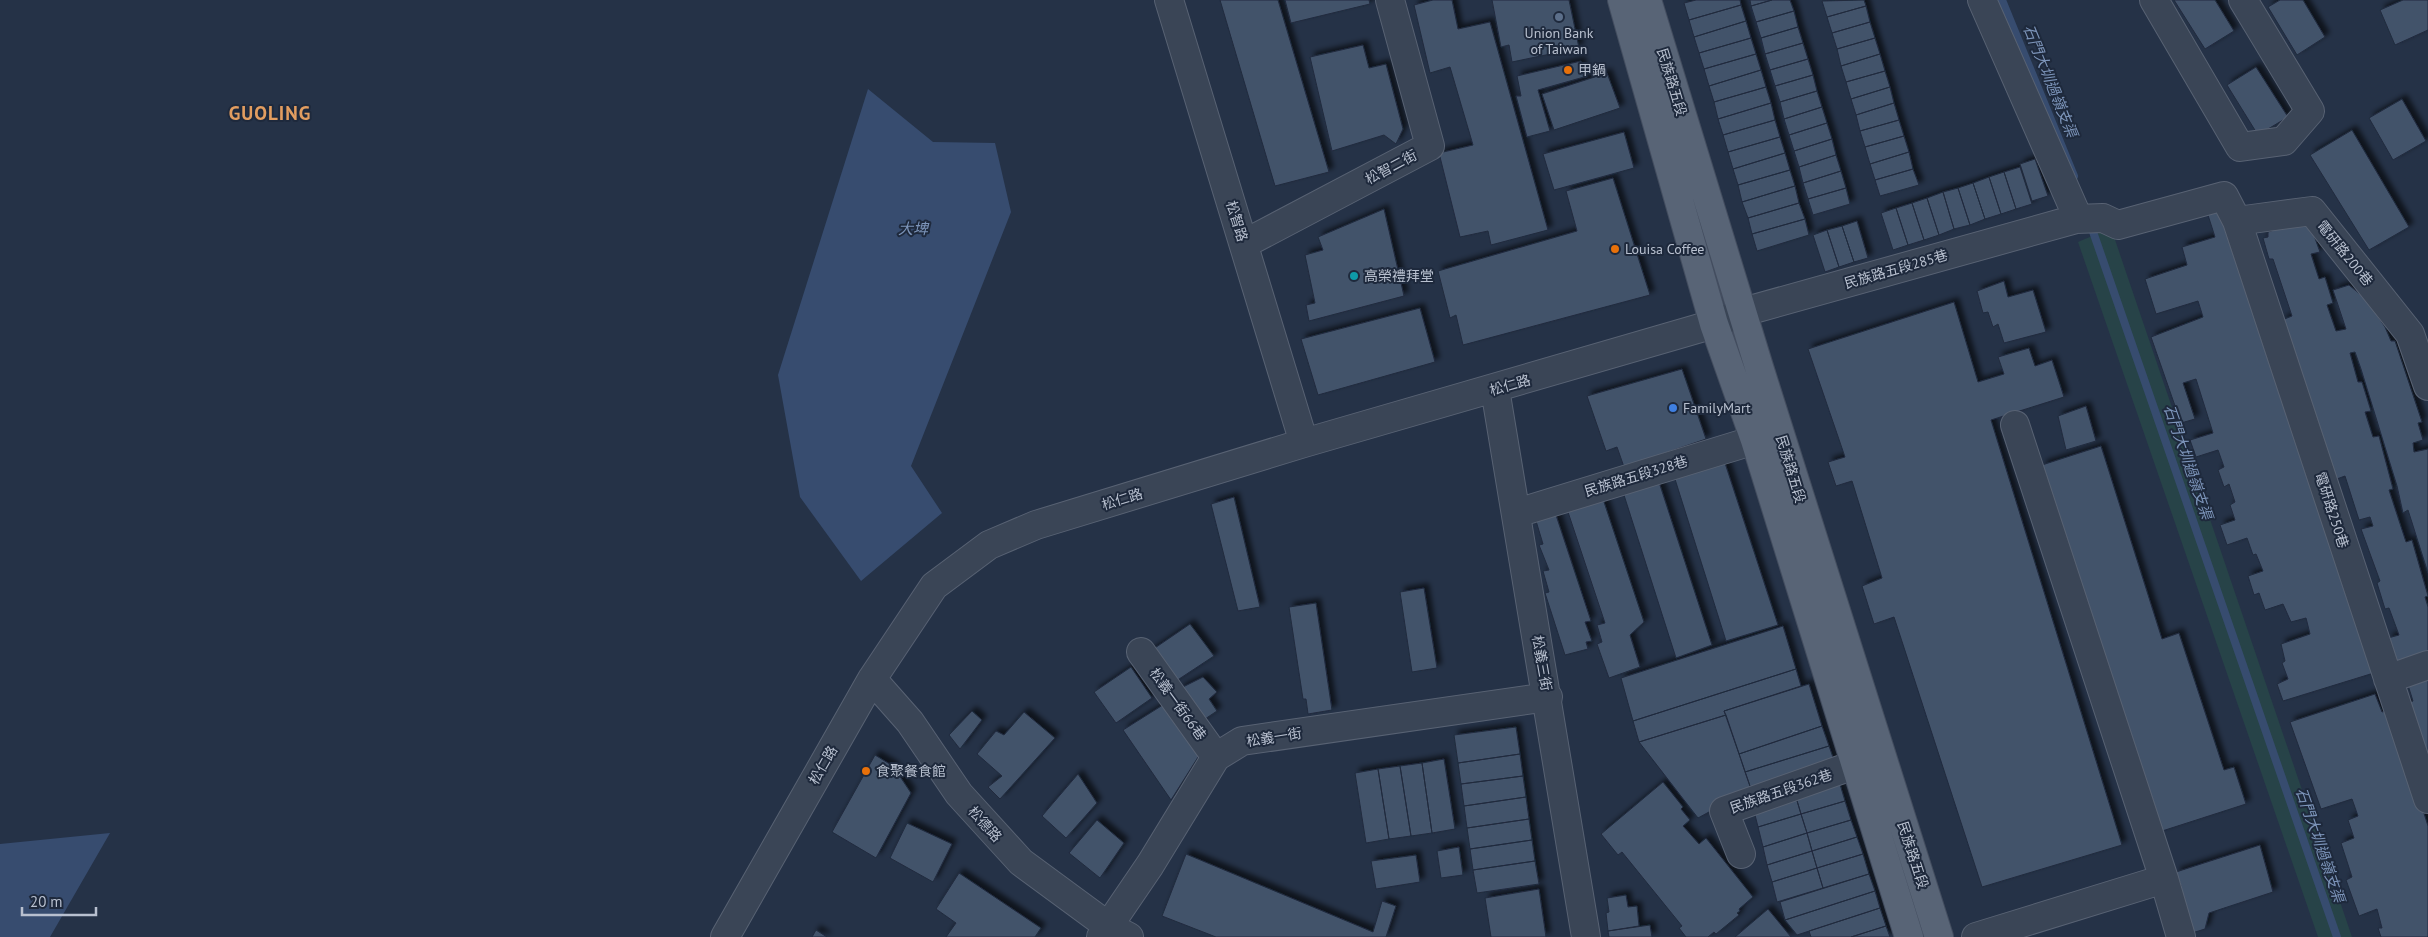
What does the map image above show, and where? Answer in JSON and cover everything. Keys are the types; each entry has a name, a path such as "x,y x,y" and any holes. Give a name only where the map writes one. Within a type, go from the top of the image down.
{"main road":[{"name":"民族路五段","path":"1622,0 1714,324 1755,440 1854,765 1909,937"},
{"name":"民族路五段","path":"1647,0 1939,937"}],"street":[{"name":"松智路","path":"1169,0 1304,442"},
{"name":"松智二街","path":"1244,244 1430,146 1390,0"},
{"path":"1982,0 2078,218 2103,218 2118,225 2224,196 2237,221"},
{"path":"2154,0 2240,146 2284,141 2310,111 2243,0"},
{"name":"電研路200巷","path":"2237,221 2312,211 2410,334 2428,386"},
{"name":"民族路五段285巷","path":"1714,324 1743,312 2078,218"},
{"name":"電研路250巷","path":"2237,221 2428,799"},
{"name":"松仁路","path":"725,937 872,679 934,586 988,546 1036,525 1304,442 1495,389 1714,324"},
{"name":"松義三街","path":"1495,389 1548,698 1586,937"},
{"path":"2015,426 2164,879 2181,937"},
{"name":"民族路五段328巷","path":"1516,513 1755,440"},
{"name":"松義一街66巷","path":"1141,652 1216,757"},
{"path":"2388,679 2428,665"},
{"name":"松德路","path":"872,679 910,722 959,794 1021,862 1113,933"},
{"name":"松義一街","path":"1113,933 1150,865 1216,757 1242,741 1548,698"},
{"name":"民族路五段362巷","path":"1741,854 1724,811 1854,765"},
{"path":"1976,937 2164,879"}],"green space":[{"path":"2111,228 2352,937 2318,937 2078,242"}],"water":[{"name":"大埤","path":"868,89 933,142 995,143 1011,212 911,466 942,513 861,581 800,497 778,375"},
{"path":"110,833 50,937 0,937 0,844"}],"building":[{"path":"1220,0 1278,0 1329,172 1275,186"},
{"path":"1285,0 1369,0 1370,4 1291,23"},
{"path":"1433,0 1452,0 1458,29 1490,22 1548,230 1491,245 1488,231 1460,237 1439,153 1473,145 1450,67 1430,73 1414,5"},
{"path":"1492,0 1569,0 1579,48 1512,62 1509,45 1501,47"},
{"path":"1696,0 1740,0 1741,5 1689,20 1684,3"},
{"path":"1750,0 1772,0 1751,6"},
{"path":"1772,0 1790,0 1794,11 1756,22 1751,6"},
{"path":"1864,0 1866,6 1827,17 1822,1"},
{"path":"2174,0 2215,0 2234,31 2205,49"},
{"path":"2280,0 2303,0 2325,37 2297,55 2268,7"},
{"path":"2403,0 2428,0 2428,30 2395,45 2380,10"},
{"path":"1741,5 1746,21 1694,37 1689,20"},
{"path":"1866,6 1870,22 1832,33 1827,17"},
{"path":"1794,11 1798,27 1761,38 1756,22"},
{"path":"1746,21 1751,38 1699,53 1694,37"},
{"path":"1870,22 1875,38 1837,49 1832,33"},
{"path":"1798,27 1803,43 1765,54 1761,38"},
{"path":"1751,38 1756,54 1704,69 1699,53"},
{"path":"1875,38 1880,54 1841,66 1837,49"},
{"path":"1803,43 1808,59 1770,70 1765,54"},
{"path":"1363,45 1369,68 1386,64 1403,129 1396,144 1384,135 1332,151 1310,57"},
{"path":"1756,54 1761,70 1709,86 1704,69"},
{"path":"1880,54 1885,71 1846,82 1841,66"},
{"path":"1808,59 1813,75 1775,86 1770,70"},
{"path":"1581,61 1584,77 1538,90 1550,131 1527,137 1516,96 1521,96 1517,76"},
{"path":"2256,67 2288,117 2258,135 2227,85"},
{"path":"1761,70 1766,87 1714,102 1709,86"},
{"path":"1885,71 1890,87 1851,99 1846,82"},
{"path":"1607,73 1620,108 1554,130 1542,94"},
{"path":"1813,75 1817,91 1780,102 1775,86"},
{"path":"1766,87 1771,103 1718,119 1714,102"},
{"path":"1890,87 1894,103 1856,115 1851,99"},
{"path":"1817,91 1822,107 1784,119 1780,102"},
{"path":"2402,99 2426,141 2393,160 2369,118"},
{"path":"1771,103 1775,120 1723,135 1718,119"},
{"path":"1894,103 1899,120 1860,131 1856,115"},
{"path":"1822,107 1827,123 1789,135 1784,119"},
{"path":"1775,120 1780,137 1728,152 1723,135"},
{"path":"1899,120 1904,136 1865,147 1860,131"},
{"path":"1827,123 1832,139 1794,151 1789,135"},
{"path":"2352,130 2409,227 2369,250 2310,155"},
{"path":"1624,132 1634,168 1554,190 1543,154"},
{"path":"1904,136 1909,152 1870,164 1865,147"},
{"path":"1780,137 1785,153 1733,169 1728,152"},
{"path":"1832,139 1836,155 1799,167 1794,151"},
{"path":"1909,152 1913,169 1875,180 1870,164"},
{"path":"1785,153 1790,170 1738,185 1733,169"},
{"path":"1836,155 1841,171 1803,183 1799,167"},
{"path":"2035,159 2048,196 2032,201 2020,164"},
{"path":"2020,167 2032,204 2016,209 2004,172"},
{"path":"1913,169 1919,185 1880,196 1875,180"},
{"path":"1790,170 1795,186 1742,202 1738,185"},
{"path":"1841,171 1846,188 1808,199 1803,183"},
{"path":"2004,172 2016,209 2001,214 1989,177"},
{"path":"1989,177 2001,214 1985,219 1973,183"},
{"path":"1613,178 1650,295 1463,345 1456,315 1450,318 1438,271 1577,231 1566,191"},
{"path":"1973,183 1985,219 1970,225 1958,188"},
{"path":"1795,186 1799,203 1748,218 1742,202"},
{"path":"1846,188 1850,204 1813,215 1808,199"},
{"path":"1958,188 1970,225 1954,229 1943,192"},
{"path":"1943,192 1954,229 1939,235 1927,198"},
{"path":"1927,198 1939,235 1924,240 1912,203"},
{"path":"1799,203 1805,219 1752,234 1748,218"},
{"path":"1912,203 1924,240 1908,245 1896,208"},
{"path":"1896,208 1908,245 1893,250 1881,213"},
{"path":"2220,208 2377,672 2283,701 2277,684 2288,679 2282,663 2285,661 2281,644 2310,634 2306,618 2291,622 2283,604 2265,610 2259,593 2254,595 2248,576 2263,571 2256,554 2253,555 2247,538 2227,545 2220,525 2235,520 2230,505 2235,502 2229,484 2224,487 2218,470 2224,467 2218,450 2196,457 2190,440 2213,433 2196,379 2183,383 2195,419 2181,423 2151,337 2203,317 2198,301 2156,314 2145,279 2187,265 2182,247 2215,237 2207,212"},
{"name":"高榮禮拜堂","path":"1384,209 1404,296 1309,321 1306,305 1315,303 1305,255 1323,250 1318,237"},
{"path":"1805,219 1809,235 1757,251 1752,234"},
{"path":"2308,219 2320,252 2311,254 2319,279 2325,277 2333,303 2327,305 2336,331 2346,329 2333,290 2349,285 2367,300 2385,327 2391,341 2395,341 2422,422 2418,423 2423,440 2413,443 2414,452 2428,449 2428,573 2408,510 2403,513 2397,486 2355,352 2350,353 2358,382 2362,382 2371,411 2365,412 2373,437 2379,436 2393,489 2389,490 2406,542 2412,540 2428,596 2425,597 2428,607 2428,655 2397,665 2388,638 2399,635 2389,608 2385,609 2377,583 2380,581 2361,529 2373,526 2370,517 2359,520 2345,476 2334,480 2282,320 2292,316 2273,259 2269,259 2263,238 2268,237 2268,232"},
{"path":"1857,221 1868,258 1854,262 1842,226"},
{"path":"1842,226 1854,262 1839,267 1827,230"},
{"path":"1827,230 1839,267 1825,272 1813,235"},
{"path":"2004,281 2008,297 2033,290 2046,332 2004,343 1998,324 1993,327 1988,312 1983,313 1977,291"},
{"path":"1954,302 1978,382 2004,374 1998,357 2029,348 2035,366 2052,360 2064,397 1991,420 2122,845 1982,887 1894,617 1874,624 1862,586 1882,578 1852,481 1836,486 1828,462 1845,457 1808,349"},
{"path":"1420,308 1435,362 1318,395 1301,339"},
{"path":"1682,369 1706,439 1624,467 1617,447 1606,451 1587,396"},
{"path":"2086,406 2096,441 2066,450 2058,416"},
{"path":"2101,446 2162,639 2179,633 2224,770 2234,767 2246,804 2159,832 2042,465"},
{"path":"1724,460 1778,625 1726,641 1674,476"},
{"path":"1659,482 1712,645 1676,658 1623,492"},
{"path":"1234,497 1260,607 1238,611 1211,504"},
{"path":"1603,499 1644,622 1630,635 1640,667 1609,678 1597,644 1602,642 1597,625 1605,623 1567,509"},
{"path":"1553,506 1591,621 1585,622 1592,641 1586,642 1588,649 1565,655 1545,593 1549,592 1543,571 1549,570 1539,545 1543,544 1533,511"},
{"path":"1424,588 1437,668 1412,672 1400,592"},
{"path":"1316,603 1332,710 1308,714 1306,699 1303,699 1289,607"},
{"path":"1190,624 1214,656 1170,685 1149,652"},
{"path":"1783,626 1796,669 1633,721 1621,678"},
{"path":"1131,667 1152,698 1116,723 1094,692"},
{"path":"1796,669 1801,686 1724,711 1726,715 1639,742 1633,721"},
{"path":"2428,675 2428,768 2406,704 2413,701 2407,682"},
{"path":"1203,677 1217,692 1209,699 1217,711 1199,723 1179,689"},
{"path":"1809,684 1822,726 1739,754 1724,711"},
{"path":"2375,694 2382,712 2391,710 2428,826 2428,937 2381,937 2378,928 2382,928 2377,909 2359,916 2346,880 2352,877 2341,843 2354,838 2348,820 2358,816 2352,799 2321,809 2290,722"},
{"path":"1166,703 1200,754 1171,800 1123,730"},
{"path":"972,711 982,720 960,749 949,735"},
{"path":"1024,712 1055,738 1000,799 988,787 1002,776 977,754 996,731 1004,735"},
{"path":"1726,715 1751,789 1698,818 1639,742"},
{"path":"1822,726 1829,746 1745,772 1739,754"},
{"path":"1516,727 1520,754 1458,763 1454,735"},
{"path":"1829,746 1835,763 1751,789 1745,772"},
{"path":"1520,754 1523,776 1461,784 1458,763"},
{"path":"875,755 893,766 911,793 876,858 832,832"},
{"path":"1444,759 1455,829 1432,833 1422,763"},
{"path":"1422,763 1432,833 1411,836 1400,766"},
{"path":"1400,766 1411,836 1389,839 1378,769"},
{"path":"1378,769 1389,839 1366,843 1355,773"},
{"path":"1078,774 1097,803 1066,838 1042,816"},
{"path":"1523,776 1526,797 1464,806 1461,784"},
{"path":"1839,781 1845,801 1801,814 1795,794"},
{"path":"1663,782 1683,807 1681,809 1690,820 1683,826 1699,844 1706,838 1753,897 1739,909 1740,911 1737,913 1739,915 1716,934 1714,932 1708,937 1686,937 1679,928 1682,926 1622,852 1618,855 1601,834"},
{"path":"1795,794 1801,814 1758,827 1753,807"},
{"path":"1526,797 1529,819 1467,828 1464,806"},
{"path":"1845,801 1851,820 1807,833 1801,814"},
{"path":"1801,814 1807,833 1763,847 1758,827"},
{"path":"1529,819 1532,840 1470,849 1467,828"},
{"path":"1097,820 1124,843 1100,878 1069,853"},
{"path":"1851,820 1857,837 1812,851 1807,833"},
{"path":"907,823 952,844 933,882 890,858"},
{"path":"1807,833 1812,851 1767,865 1763,847"},
{"path":"1857,837 1863,854 1817,868 1812,851"},
{"path":"1532,840 1535,861 1473,870 1470,849"},
{"path":"2260,845 2273,892 2209,913 2205,929 2192,933 2179,890 2181,886 2176,872"},
{"path":"1459,847 1463,875 1441,878 1437,851"},
{"path":"1812,851 1817,868 1772,882 1767,865"},
{"path":"1186,854 1373,932 1382,901 1396,906 1386,937 1216,937 1162,916"},
{"path":"1863,854 1869,874 1823,888 1817,868"},
{"path":"1416,855 1420,882 1376,889 1371,861"},
{"path":"1535,861 1539,884 1477,893 1473,870"},
{"path":"1817,868 1823,888 1777,902 1772,882"},
{"path":"959,873 1041,928 1035,937 946,937 956,923 936,909"},
{"path":"1869,874 1875,891 1785,920 1780,902"},
{"path":"1539,889 1546,937 1491,937 1485,898"},
{"path":"1875,891 1880,908 1797,935 1785,920"},
{"path":"1626,895 1628,907 1637,906 1639,926 1608,931 1606,913 1609,912 1607,898"},
{"path":"1880,908 1886,926 1851,937 1811,937 1809,931"},
{"path":"1768,909 1791,937 1735,937"},
{"path":"1650,925 1652,937 1609,937 1608,931"},
{"path":"1886,926 1890,937 1851,937"},
{"path":"816,930 827,937 812,937"}],"waterway":[{"name":"石門大圳過嶺支渠","path":"2002,0 2074,176"},
{"name":"石門大圳過嶺支渠","path":"2090,223 2337,937"}],"place":[{"name":"Union Bank of Taiwan","path":"1559,17"},
{"name":"甲鍋","path":"1568,70"},
{"name":"Louisa Coffee","path":"1615,249"},
{"name":"高榮禮拜堂","path":"1354,276"},
{"name":"FamilyMart","path":"1673,408"},
{"name":"食聚餐食館","path":"866,771"}],"district":[{"name":"GUOLING","path":"270,113"}]}
